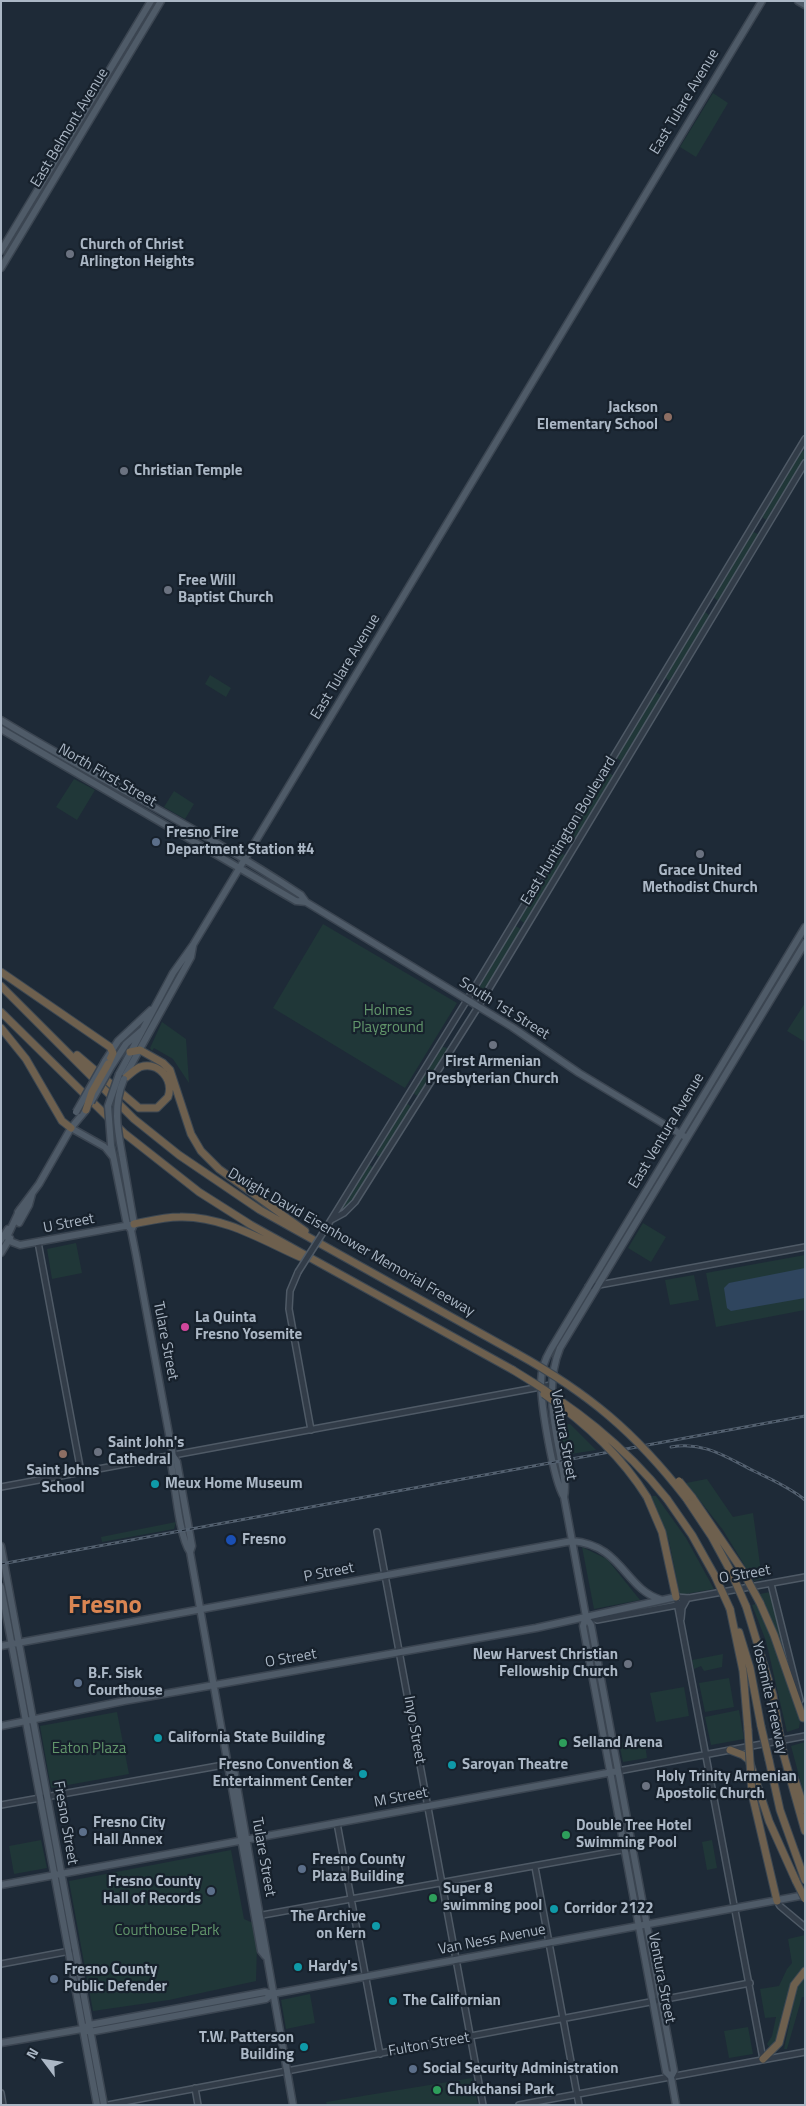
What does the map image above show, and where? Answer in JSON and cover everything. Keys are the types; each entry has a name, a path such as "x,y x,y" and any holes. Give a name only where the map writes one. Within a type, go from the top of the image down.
{"highway":[{"path":"1,972 112,1049 112,1057 92,1092 86,1110"},
{"name":"Dwight David Eisenhower Memorial Freeway","path":"1,986 134,1119 179,1155 260,1210 516,1353 586,1396 662,1462 689,1498"},
{"name":"Dwight David Eisenhower Memorial Freeway","path":"1,1012 100,1111 169,1170 251,1225 511,1369"},
{"path":"39,1022 136,1107 146,1110 157,1108 166,1101 170,1084 159,1069 143,1066 123,1077"},
{"path":"1,1028 26,1059 63,1122 72,1128"},
{"path":"130,1052 140,1050 163,1063 172,1072 191,1134 209,1161 338,1254"},
{"path":"131,1227 177,1217 219,1221 351,1280"},
{"path":"511,1369 565,1409 595,1436 628,1471 647,1497 662,1532 676,1601"},
{"name":"Yosemite Freeway","path":"511,1369 568,1404 605,1433 639,1466 667,1499 692,1535 730,1609 750,1668 780,1810 805,1879"},
{"path":"689,1498 742,1570 760,1603 774,1635 804,1721"},
{"name":"Yosemite Freeway","path":"689,1498 731,1572 746,1606 771,1687 784,1756 805,1830"},
{"path":"730,1609 743,1671 752,1794 777,1901"},
{"path":"730,1750 743,1754 749,1760 769,1821 805,1899"},
{"path":"784,1756 805,1810"},
{"path":"763,2059 779,2043 794,1986 805,1971"}],"main road":[{"name":"East Belmont Avenue","path":"1,251 151,1"},
{"name":"East Belmont Avenue","path":"1,268 161,1"},
{"name":"East Tulare Avenue","path":"123,1077 130,1052 173,974 194,945 762,1"},
{"path":"798,1 805,5"},
{"name":"North First Street","path":"1,720 74,764 187,826"},
{"name":"North First Street","path":"1,729 240,868"},
{"path":"157,820 164,819 181,828 187,826"},
{"name":"South 1st Street","path":"187,826 301,894 306,902"},
{"name":"South 1st Street","path":"240,868 296,901 306,902 515,1029 579,1073 687,1138"},
{"name":"East Ventura Avenue","path":"551,1349 805,927"},
{"name":"East Ventura Avenue","path":"560,1348 805,943"},
{"name":"East Tulare Avenue","path":"123,1077 158,1018 191,956 194,945"},
{"path":"180,976 179,971 188,952"},
{"path":"167,1001 169,991 174,982 173,974"},
{"path":"112,1049 158,1002"},
{"path":"72,1128 76,1112 108,1064 126,1044 158,1018"},
{"name":"Tulare Street","path":"123,1077 108,1106 111,1145 131,1227"},
{"name":"Tulare Street","path":"123,1077 118,1096 116,1116 131,1227 173,1456 171,1463 183,1531 186,1546 190,1552 229,1764 234,1769 244,1840 258,1916 261,1951 265,1956 293,2105"},
{"path":"1,1240 20,1209 33,1193 72,1128 86,1110"},
{"path":"72,1128 105,1147 114,1160"},
{"path":"1,1253 29,1205 33,1193"},
{"path":"9,1240 8,1235 16,1222 20,1209"},
{"name":"U Street","path":"9,1240 20,1245 131,1227"},
{"name":"Ventura Street","path":"560,1348 553,1368 551,1385 556,1436 566,1488 564,1497"},
{"name":"Ventura Street","path":"551,1349 543,1367 542,1387 559,1489 564,1497 586,1617 591,1625 618,1771 638,1926 666,2072 672,2077"},
{"name":"P Street","path":"1,1646 572,1541 588,1543 605,1550 616,1559 644,1592 662,1600"},
{"name":"Fresno Street","path":"1,1546 20,1642 30,1721"},
{"name":"Fresno Street","path":"1,1587 30,1721 58,1874 74,1940 72,1951"},
{"path":"644,1592 646,1596 644,1603"},
{"name":"O Street","path":"1,1726 124,1701 216,1686 586,1617 594,1613 644,1603 662,1600 676,1601"},
{"name":"Ventura Street","path":"586,1617 583,1626 610,1773 646,1924 674,2071 672,2077 676,2105"},
{"name":"M Street","path":"1,1885 618,1771"},
{"name":"Fresno Street","path":"58,1874 60,1907 72,1951 104,2105"},
{"name":"Van Ness Avenue","path":"87,2028 240,1996 265,1992 272,1994 805,1896"},
{"path":"60,1907 64,1915 69,1938 74,1940"},
{"name":"Van Ness Avenue","path":"1,2043 87,2028 213,2010 266,1999 272,1994"},
{"path":"213,2010 217,2004 240,1996"},
{"name":"Fresno Street","path":"87,2028 97,2105"}],"street":[{"name":"East Huntington Boulevard","path":"311,1430 289,1315 290,1291 298,1272 467,1000 805,439"},
{"name":"East Huntington Boulevard","path":"331,1220 344,1213 355,1202 478,1007 805,463"},
{"path":"515,920 525,927"},
{"path":"38,1242 80,1472"},
{"path":"588,1287 805,1247"},
{"path":"1,1487 551,1385"},
{"name":"Inyo Street","path":"377,1532 483,2105"},
{"name":"O Street","path":"586,1617 597,1620 689,1598 805,1577"},
{"path":"771,1584 804,1721"},
{"path":"680,1619 682,1608 689,1598"},
{"path":"676,1601 763,2059"},
{"name":"M Street","path":"618,1771 805,1736"},
{"path":"1,1804 229,1764"},
{"path":"337,1823 380,2054"},
{"path":"258,1916 629,1849"},
{"path":"535,1867 579,2105"},
{"path":"777,1901 780,1906 805,1927"},
{"path":"1,1964 72,1951"},
{"name":"Fulton Street","path":"108,2105 470,2038 750,1983"},
{"path":"519,2105 805,2052"},
{"path":"194,2088 198,2105"},
{"path":"1,2093 4,2105"}],"green space":[{"path":"713,93 728,103 696,157 680,147"},
{"path":"801,450 805,452 805,459 766,520 761,516"},
{"path":"751,531 758,534 758,537 718,601 712,596"},
{"path":"704,611 710,616 669,681 664,676"},
{"path":"210,675 231,688 226,697 205,684"},
{"path":"655,691 662,696 621,761 616,757"},
{"path":"607,772 614,776 573,841 567,837"},
{"path":"74,779 95,790 77,820 56,807"},
{"path":"174,791 194,804 185,819 164,807"},
{"path":"558,852 565,855 565,857 524,923 518,918"},
{"name":"Holmes Playground","path":"323,924 457,1003 405,1088 273,1008"},
{"path":"514,925 521,929 484,992 479,988"},
{"path":"805,1003 805,1042 787,1031"},
{"path":"162,1022 186,1039 189,1083 173,1059 154,1048 152,1051 150,1048"},
{"path":"440,1046 447,1048 447,1051 417,1096 412,1092"},
{"path":"406,1103 412,1107 382,1156 379,1157 374,1153"},
{"path":"368,1164 374,1168 356,1198 336,1216"},
{"path":"643,1223 666,1237 651,1262 628,1248"},
{"path":"76,1243 82,1273 52,1279 47,1249"},
{"path":"805,1255 805,1310 716,1327 706,1273"},
{"path":"694,1275 699,1300 670,1305 665,1280"},
{"path":"570,1424 596,1450 565,1455 560,1426"},
{"path":"707,1479 733,1517 753,1513 762,1579 754,1581 723,1530 686,1483"},
{"path":"656,1496 686,1538 714,1589 680,1595 669,1541 650,1497"},
{"path":"176,1522 174,1529 102,1542 101,1537"},
{"path":"582,1547 607,1559 640,1600 594,1609"},
{"path":"770,1592 787,1665 760,1594"},
{"path":"756,1604 777,1650 800,1722 799,1728 787,1732 766,1641 752,1605"},
{"path":"723,1654 722,1667 704,1671 701,1666 694,1669 692,1660"},
{"path":"729,1678 734,1707 705,1712 699,1683"},
{"path":"684,1687 689,1716 656,1722 650,1693"},
{"path":"739,1710 744,1739 711,1745 705,1717"},
{"name":"Eaton Plaza","path":"117,1712 129,1774 51,1788 40,1726"},
{"path":"644,1738 647,1758 623,1762 619,1743"},
{"path":"805,1742 805,1798 791,1746"},
{"path":"41,1840 47,1868 14,1874 9,1846"},
{"path":"712,1840 717,1868 707,1870 702,1842"},
{"name":"Courthouse Park","path":"231,1850 244,1919 253,1923 257,1946 256,1981 169,2000 93,2011 69,1881"},
{"path":"805,1935 805,1969 799,1973 794,1981 775,2045 769,2047 767,2044 772,2036 776,2017 765,2018 760,1989 779,1986 792,1963 788,1939"},
{"path":"805,1977 805,1997 802,1997 787,2049 784,2049 797,1988"},
{"path":"310,1994 315,2023 286,2029 281,2000"},
{"path":"748,2027 753,2054 729,2058 724,2031"},
{"name":"Chukchansi Park","path":"472,2078 478,2105 327,2105 326,2102"}],"water":[{"path":"805,1268 805,1298 731,1311 727,1308 724,1288 729,1283"}],"railway":[{"path":"1,1564 805,1416"},
{"path":"671,1447 694,1446 714,1451 780,1484 805,1500"}],"place":[{"name":"Church of Christ Arlington Heights","path":"70,254"},
{"name":"Jackson Elementary School","path":"668,417"},
{"name":"Christian Temple","path":"124,471"},
{"name":"Free Will Baptist Church","path":"168,590"},
{"name":"Fresno Fire Department Station #4","path":"156,842"},
{"name":"Grace United Methodist Church","path":"700,854"},
{"name":"First Armenian Presbyterian Church","path":"493,1045"},
{"name":"La Quinta Fresno Yosemite","path":"185,1327"},
{"name":"Saint John's Cathedral","path":"98,1452"},
{"name":"Saint Johns School","path":"63,1454"},
{"name":"Meux Home Museum","path":"155,1484"},
{"name":"Fresno","path":"231,1540"},
{"name":"New Harvest Christian Fellowship Church","path":"628,1664"},
{"name":"B.F. Sisk Courthouse","path":"78,1683"},
{"name":"California State Building","path":"158,1738"},
{"name":"Selland Arena","path":"563,1743"},
{"name":"Saroyan Theatre","path":"452,1765"},
{"name":"Fresno Convention & Entertainment Center","path":"363,1774"},
{"name":"Holy Trinity Armenian Apostolic Church","path":"646,1786"},
{"name":"Fresno City Hall Annex","path":"83,1832"},
{"name":"Double Tree Hotel Swimming Pool","path":"566,1835"},
{"name":"Fresno County Plaza Building","path":"302,1869"},
{"name":"Fresno County Hall of Records","path":"211,1891"},
{"name":"Super 8 swimming pool","path":"433,1898"},
{"name":"Corridor 2122","path":"554,1909"},
{"name":"The Archive on Kern","path":"376,1926"},
{"name":"Hardy's","path":"298,1967"},
{"name":"Fresno County Public Defender","path":"54,1979"},
{"name":"The Californian","path":"393,2001"},
{"name":"T.W. Patterson Building","path":"304,2047"},
{"name":"Social Security Administration","path":"413,2069"},
{"name":"Chukchansi Park","path":"437,2090"}],"district":[{"name":"Fresno","path":"105,1607"}]}
